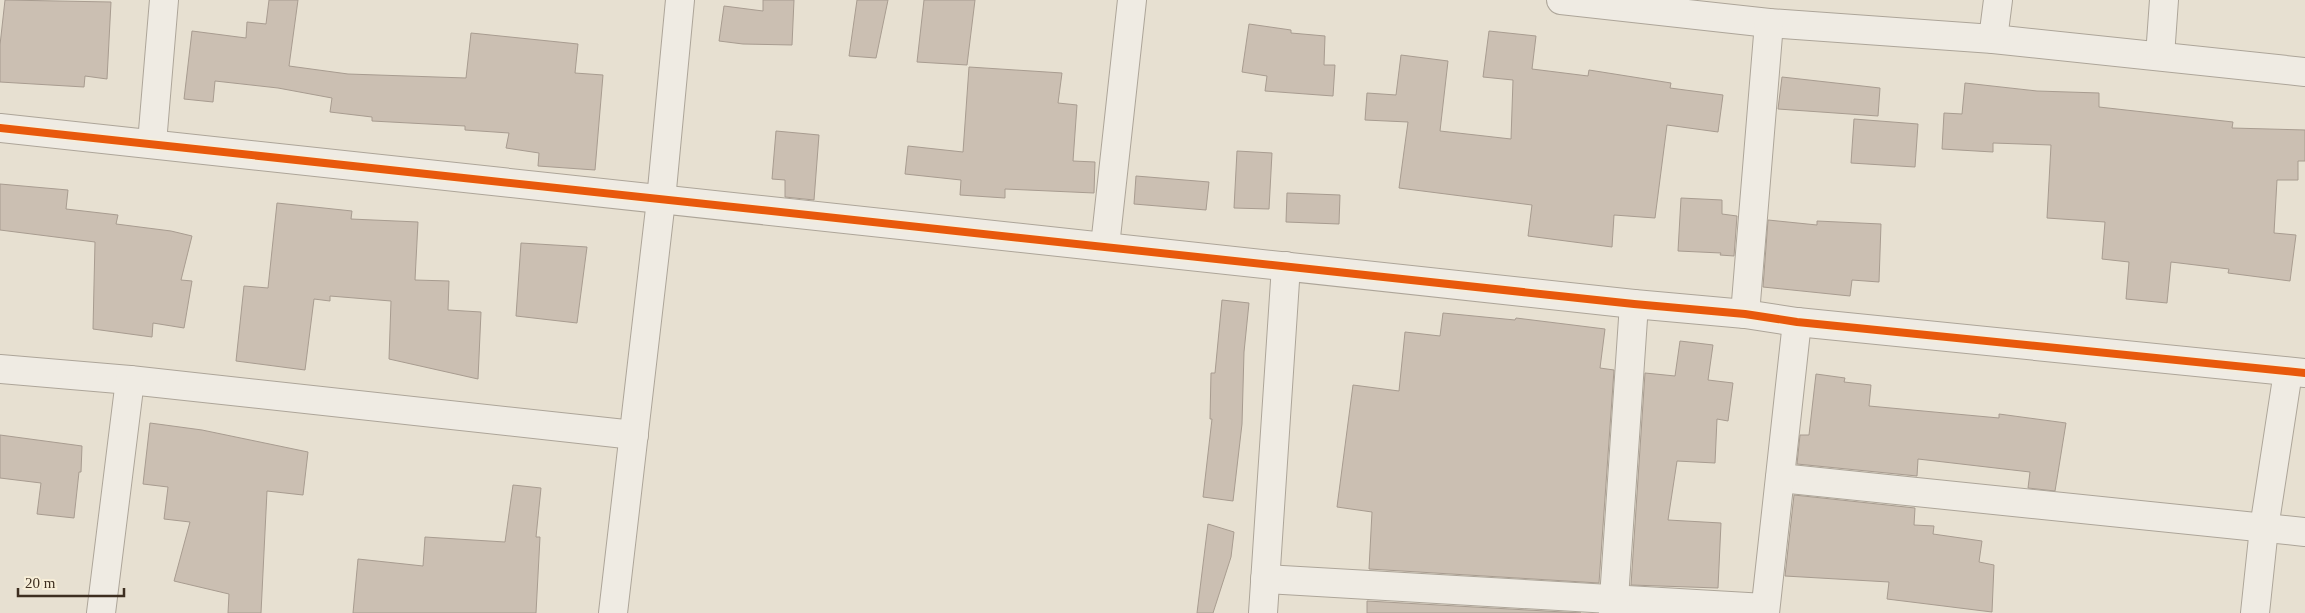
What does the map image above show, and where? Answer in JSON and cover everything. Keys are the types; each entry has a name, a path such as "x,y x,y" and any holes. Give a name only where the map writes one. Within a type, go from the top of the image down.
{"street":[{"path":"152,143 164,0"},
{"path":"613,613 661,200 680,0"},
{"path":"1105,246 1132,0"},
{"path":"1561,0 1769,23 1993,39 2305,72"},
{"path":"1993,39 1998,0"},
{"path":"2160,56 2164,0"},
{"path":"1745,314 1769,23"},
{"path":"0,128 1634,304 1745,314 1797,322 2297,373 2264,528 2255,613"},
{"path":"1263,613 1286,266"},
{"path":"1614,606 1634,304"},
{"path":"1265,579 1614,606 1765,610 1797,322"},
{"path":"0,369 130,380 634,435"},
{"path":"101,613 130,380"},
{"path":"1780,478 2305,532"}],"building":[{"path":"5,0 111,2 107,79 85,76 84,87 0,82 0,45"},
{"path":"269,0 298,0 289,66 348,74 466,78 471,33 578,44 575,73 603,75 595,170 538,166 539,153 506,148 509,133 465,130 465,126 372,121 372,117 330,112 332,98 278,88 215,81 213,102 184,99 192,31 246,38 247,22 266,24"},
{"path":"763,0 794,0 792,45 743,44 719,41 724,6 763,11"},
{"path":"857,0 888,0 876,58 849,56"},
{"path":"924,0 975,0 967,65 917,62"},
{"path":"1249,24 1291,30 1291,33 1325,36 1324,65 1335,65 1333,96 1265,91 1267,76 1242,72"},
{"path":"1489,31 1536,36 1532,69 1588,76 1589,70 1671,83 1670,88 1723,95 1718,132 1667,125 1655,218 1614,215 1612,247 1528,236 1532,205 1399,188 1408,122 1365,120 1367,93 1396,95 1401,55 1448,61 1440,131 1511,139 1513,80 1483,77"},
{"path":"969,67 1062,73 1058,103 1077,105 1073,161 1095,162 1094,193 1005,189 1005,198 960,195 961,180 905,174 908,146 963,152"},
{"path":"1782,77 1880,88 1878,116 1778,109"},
{"path":"1965,83 2037,91 2099,93 2099,107 2233,122 2232,128 2305,130 2305,161 2298,161 2298,180 2277,180 2274,233 2296,235 2290,281 2228,273 2229,269 2171,262 2167,303 2126,299 2129,262 2102,259 2105,222 2047,218 2051,145 1993,143 1993,152 1942,149 1944,113 1962,114"},
{"path":"1854,119 1918,124 1915,167 1851,163"},
{"path":"776,131 819,135 814,200 785,197 785,180 772,179"},
{"path":"1237,151 1272,153 1269,209 1234,208"},
{"path":"1136,176 1209,182 1206,210 1134,204"},
{"path":"0,184 68,190 66,209 118,215 116,224 171,231 192,236 181,280 192,281 184,328 153,323 152,337 93,329 95,242 0,230"},
{"path":"1287,193 1340,195 1339,224 1286,222"},
{"path":"1681,198 1722,200 1722,214 1737,216 1734,256 1720,255 1721,253 1678,251"},
{"path":"277,203 352,211 351,219 418,222 415,280 449,281 448,310 481,312 478,379 389,359 391,301 330,296 330,301 314,299 305,370 236,361 244,286 268,288"},
{"path":"1768,220 1817,225 1817,221 1881,224 1879,282 1852,280 1850,296 1763,287"},
{"path":"521,243 587,247 577,323 516,316"},
{"path":"1222,300 1249,303 1244,352 1242,424 1233,501 1203,497 1212,419 1210,419 1211,373 1215,373"},
{"path":"1443,313 1515,320 1516,318 1605,329 1600,368 1614,370 1599,583 1369,569 1372,512 1337,507 1353,385 1399,391 1405,332 1440,336"},
{"path":"1680,341 1713,345 1708,380 1733,383 1728,421 1717,419 1715,463 1677,461 1668,520 1721,523 1718,588 1631,585 1645,373 1675,376"},
{"path":"1816,374 1845,378 1844,382 1871,385 1869,406 1999,418 1999,414 2066,423 2055,491 2028,488 2030,472 1918,459 1917,476 1797,464 1800,435 1809,435"},
{"path":"150,423 202,430 308,452 303,495 267,491 261,613 228,613 229,594 174,581 190,522 164,519 168,487 143,484"},
{"path":"0,435 82,446 81,472 79,472 74,518 37,514 41,483 0,478"},
{"path":"513,485 541,488 536,537 540,537 536,613 353,613 358,559 423,566 425,537 505,542"},
{"path":"1794,495 1915,508 1914,525 1934,526 1933,534 1982,541 1979,562 1994,565 1992,612 1887,599 1889,582 1785,576"},
{"path":"1208,524 1234,532 1231,557 1213,613 1197,613"},
{"path":"1367,601 1581,613 1367,613"}],"cycle path":[{"path":"0,128 1634,304 1745,314 1797,322 2305,373"}]}
